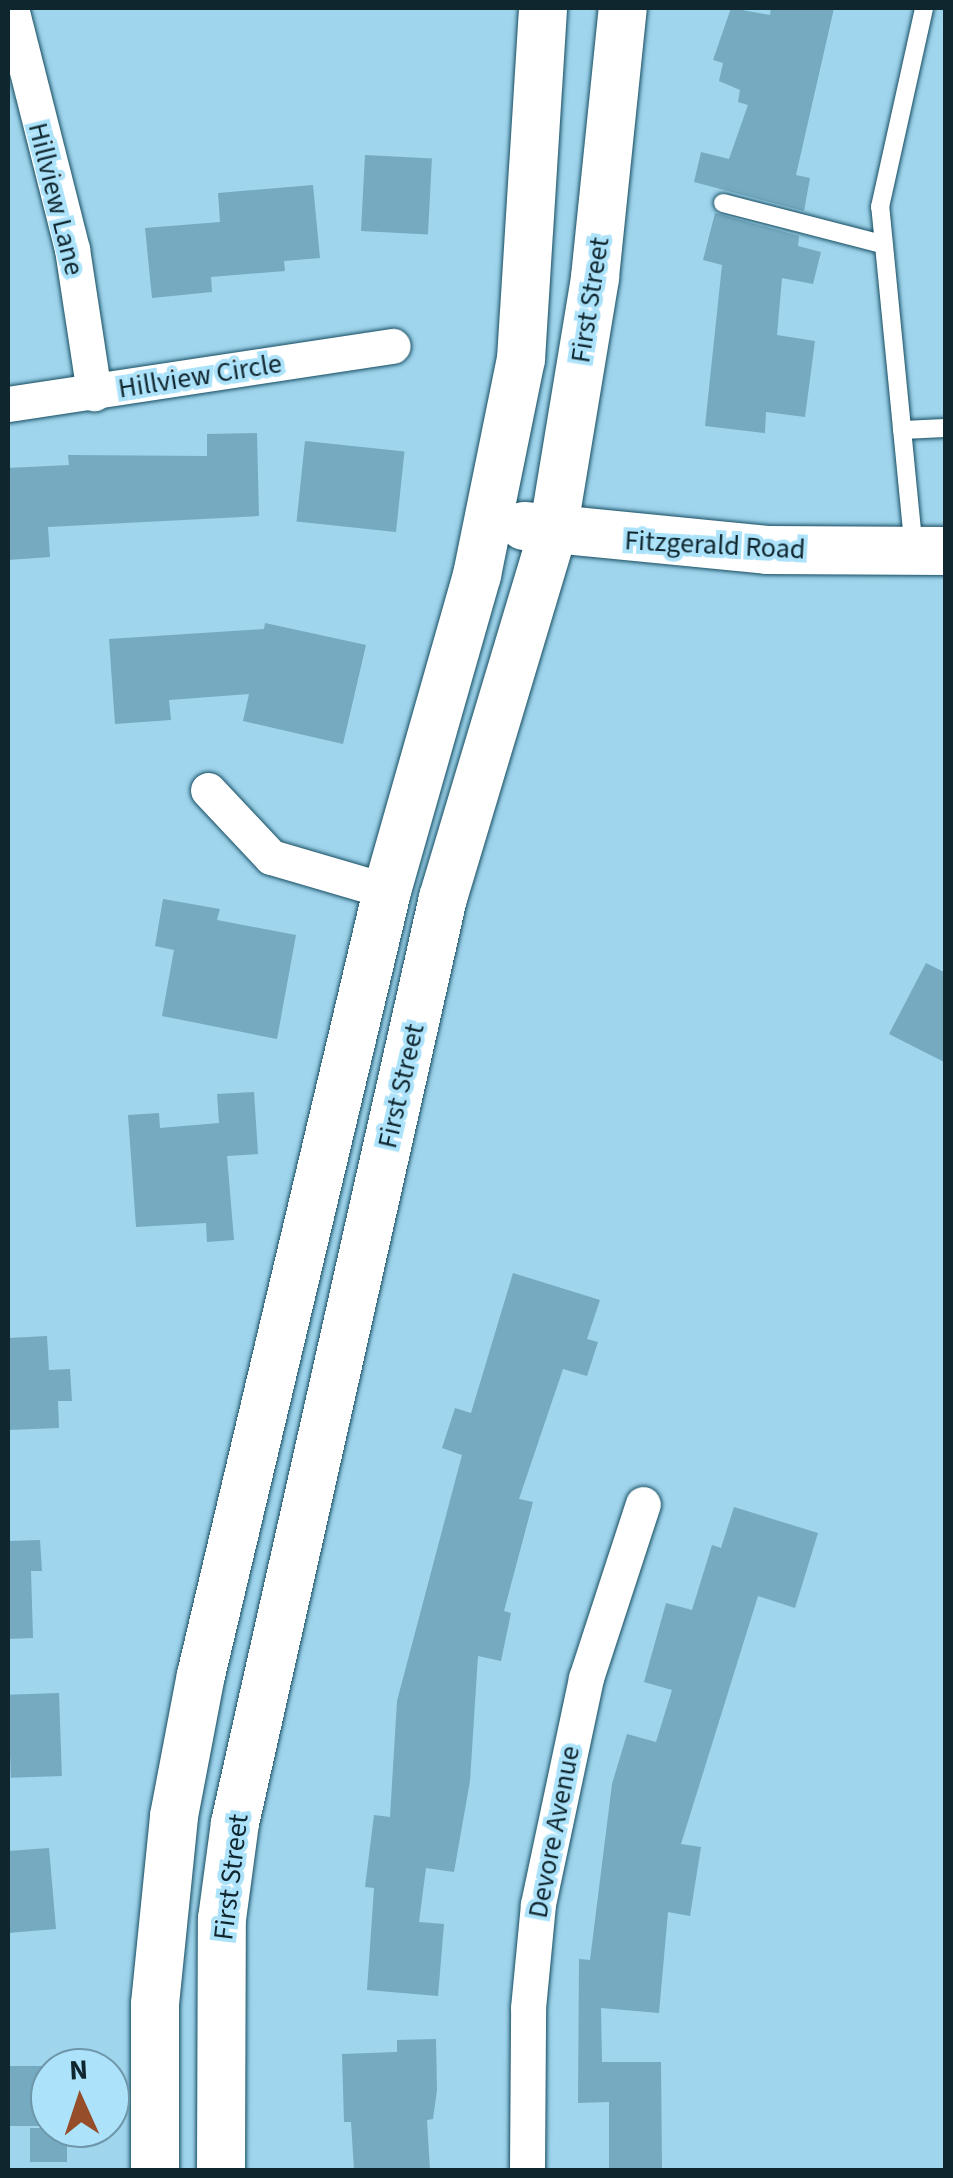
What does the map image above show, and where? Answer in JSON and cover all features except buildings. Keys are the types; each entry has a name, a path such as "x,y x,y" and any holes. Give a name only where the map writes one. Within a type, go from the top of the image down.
{"main road":[{"name":"First Street","path":"154,2170 154,2004 174,1816 201,1675 387,892 487,518 521,359 543,8"},
{"name":"First Street","path":"221,2170 222,1918 235,1823 444,898 553,532 596,277 623,8"},
{"name":"Fitzgerald Road","path":"487,518 553,532 767,550 930,551"}],"street":[{"name":"Hillview Lane","path":"11,8 72,249 94,393"},
{"name":"Hillview Circle","path":"8,404 393,346"},
{"path":"208,790 271,857 387,892"},
{"name":"Devore Avenue","path":"527,2170 528,2008 538,1904 586,1678 643,1504"}],"lane":[{"path":"924,8 880,207 902,430 930,551"},
{"path":"722,203 882,244"},
{"path":"902,430 946,428"}]}
